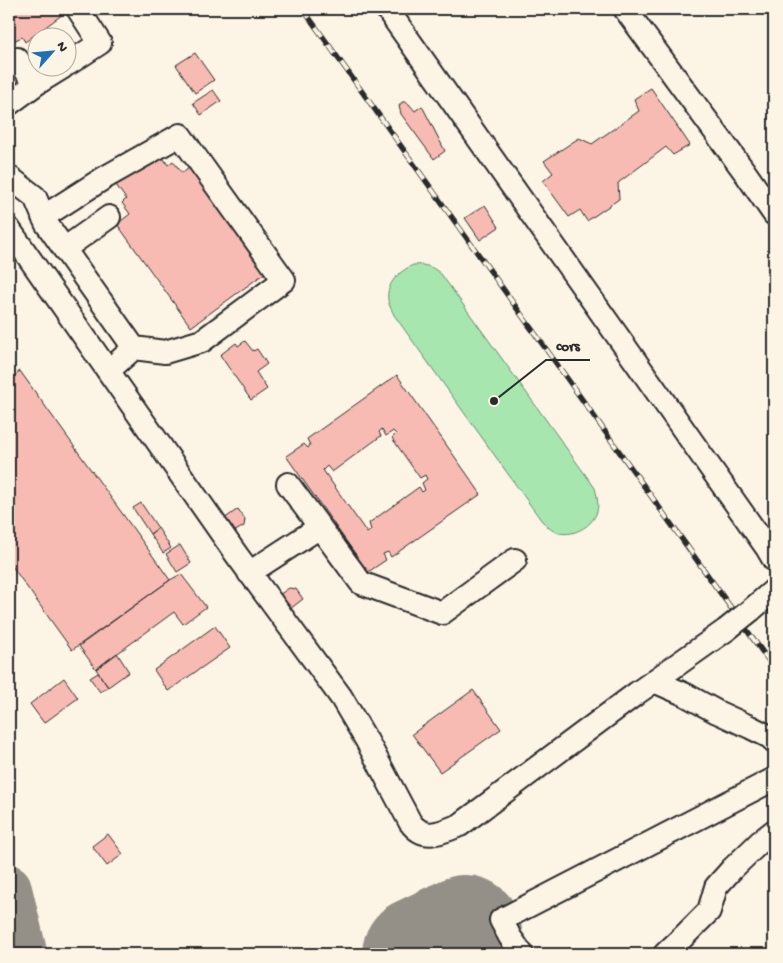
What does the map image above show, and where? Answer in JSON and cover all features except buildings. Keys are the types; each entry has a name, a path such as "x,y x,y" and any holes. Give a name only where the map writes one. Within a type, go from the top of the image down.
{"lane":[{"path":"78,9 100,43 78,57"},
{"path":"387,9 774,560"},
{"path":"625,9 774,214"},
{"path":"9,59 17,59 36,84"},
{"path":"9,104 46,78"},
{"path":"9,177 34,197 46,224 134,348 165,352 202,341 284,280 180,134 104,178 43,217"},
{"path":"64,249 109,217"},
{"path":"9,229 249,573 341,697 410,822 420,832 435,834 460,824 726,630 774,591"},
{"path":"108,371 134,348"},
{"path":"288,484 361,584 442,614 515,560"},
{"path":"249,573 320,527"},
{"path":"654,681 686,694 717,712 770,737 774,741"},
{"path":"522,954 501,920 774,779"},
{"path":"664,954 709,911 716,886 753,848 774,831"}],"green space":[{"path":"413,265 428,266 441,274 595,488 598,503 595,517 581,530 568,534 556,532 541,520 394,315 388,301 389,288 399,274"}],"taxiway":[{"path":"9,887 25,954"}],"runway":[{"path":"419,954 465,932"}],"railway":[{"path":"303,9 774,668"}],"place":[{"name":"cors","path":"494,401"}]}
